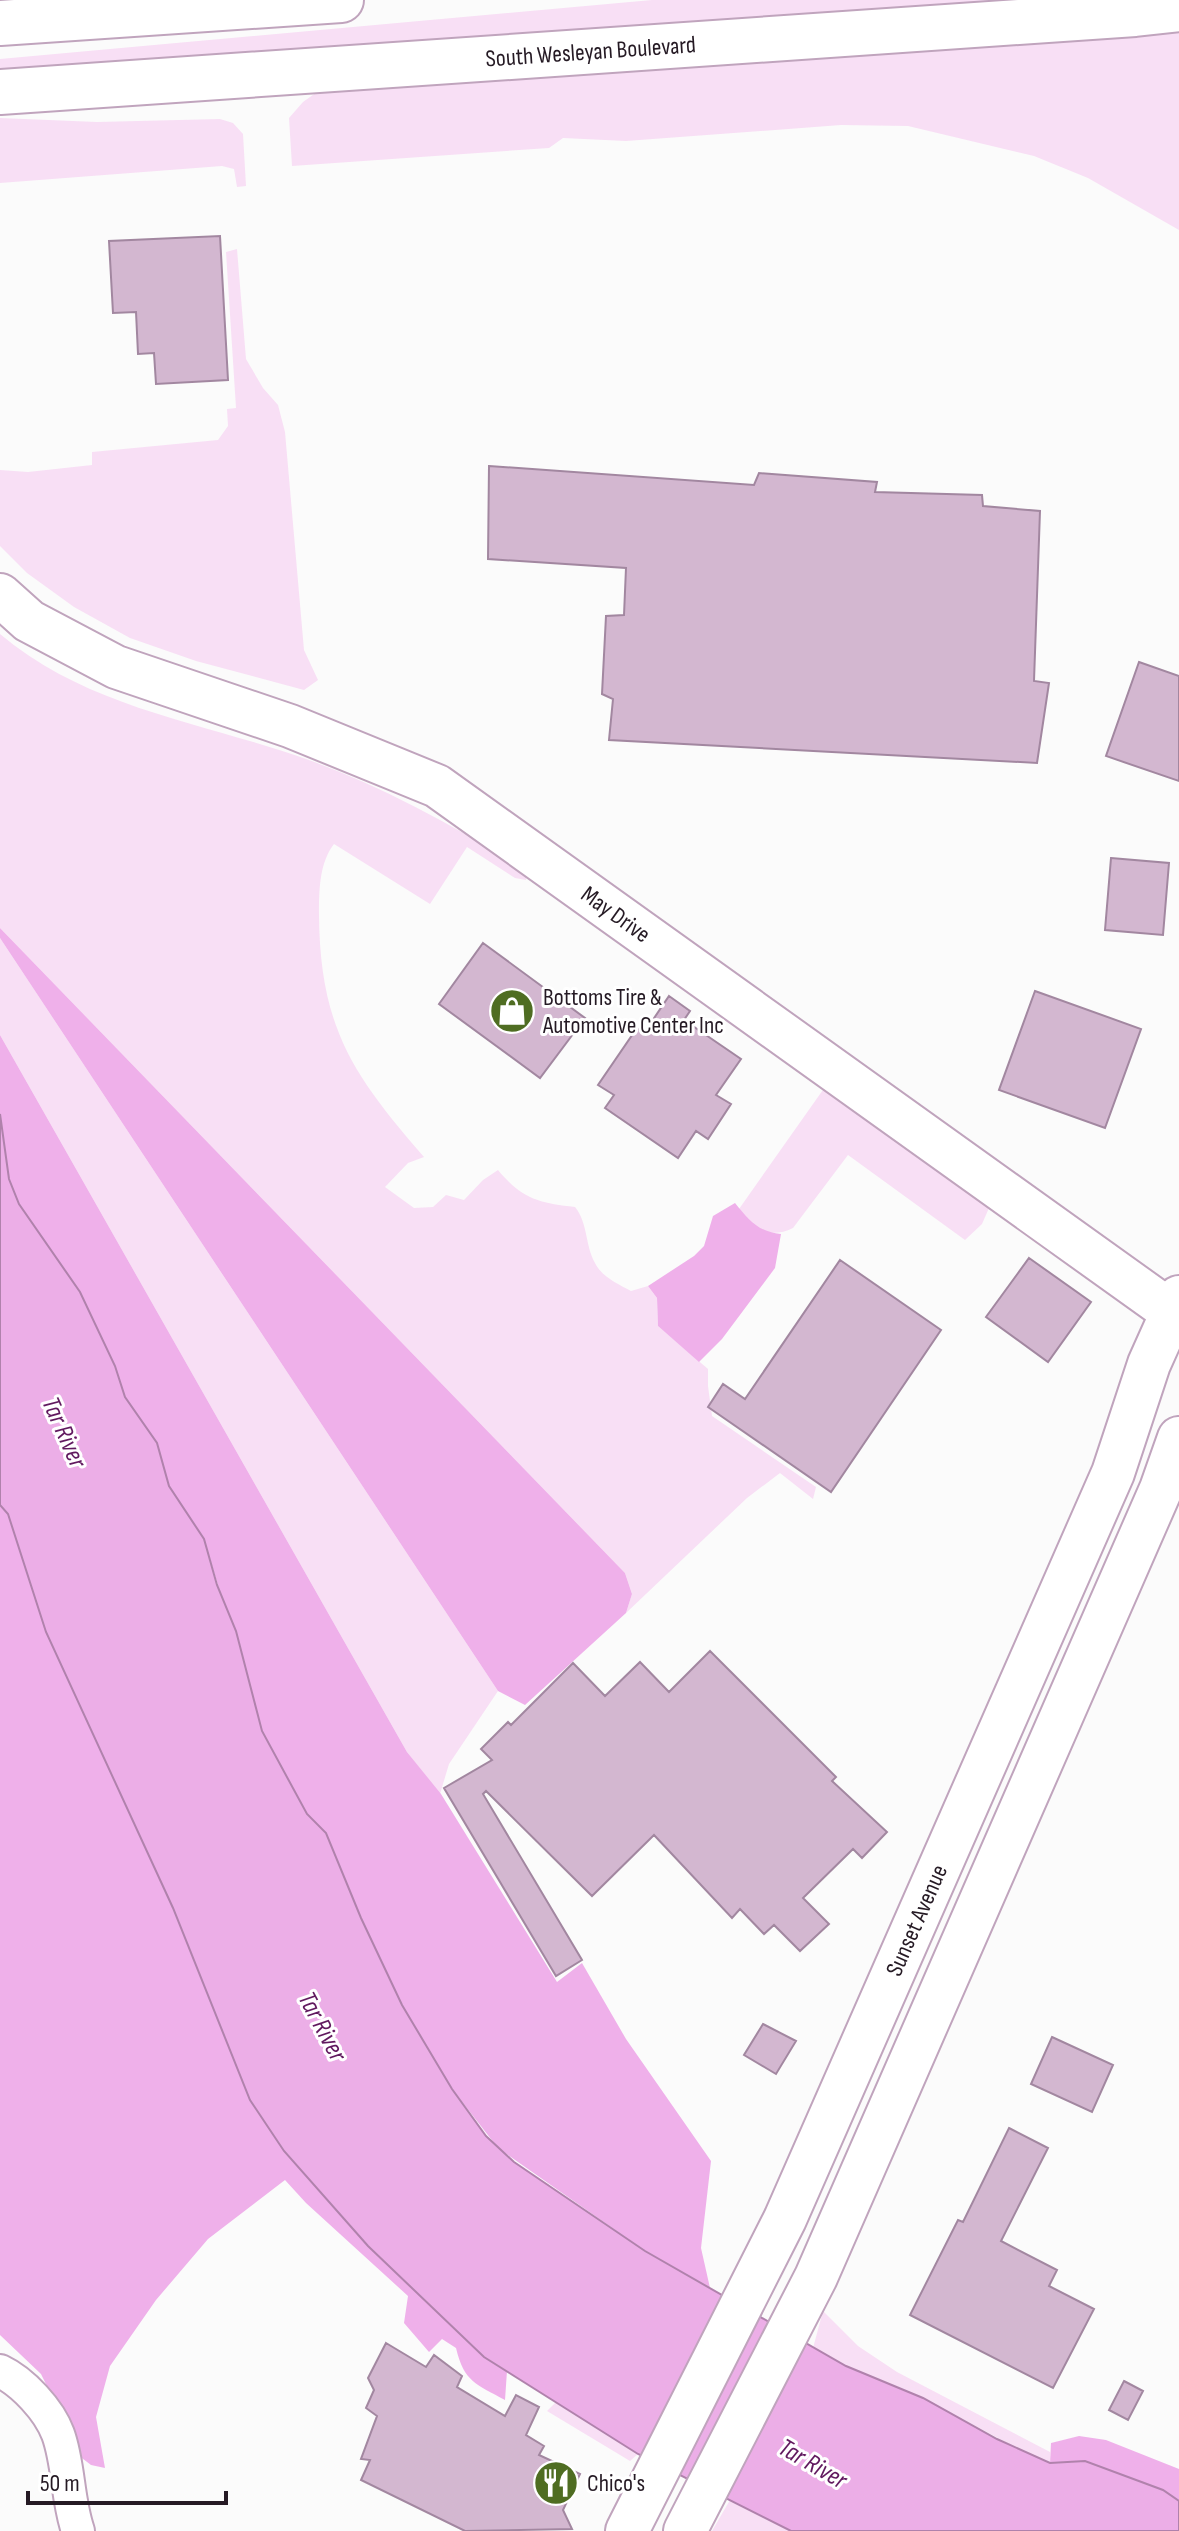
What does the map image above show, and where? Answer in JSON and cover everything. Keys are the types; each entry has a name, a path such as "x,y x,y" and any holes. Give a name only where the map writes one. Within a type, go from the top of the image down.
{"highway":[{"path":"0,23 341,0"},
{"name":"South Wesleyan Boulevard","path":"0,92 1179,9"}],"main road":[{"name":"May Drive","path":"0,595 29,621 116,667 290,726 437,786 1177,1312"},
{"name":"Sunset Avenue","path":"627,2531 769,2253 1113,1473 1149,1364 1177,1312"},
{"path":"685,2531 816,2277 1136,1547 1179,1438"},
{"path":"1136,1547 1179,1504"}],"street":[{"path":"0,2371 12,2377 29,2393 58,2433 71,2513 78,2531"}],"shaded area":[{"path":"652,0 1063,0 0,78 0,59"},
{"path":"1179,28 1179,230 1088,178 1034,156 908,126 841,125 626,141 563,138 549,148 292,166 289,118 317,92"},
{"path":"0,118 97,122 220,119 233,123 243,134 246,186 237,187 234,169 222,166 0,183"},
{"path":"237,249 246,359 263,388 278,405 285,432 304,650 318,680 304,690 196,661 130,638 74,607 27,573 0,546 0,470 28,472 92,465 92,452 218,440 228,426 227,409 236,408 226,252"},
{"path":"0,634 34,659 109,697 309,760 366,783 448,824 527,870 526,880 515,878 467,847 430,904 334,844 325,860 319,897 321,954 334,1020 360,1074 424,1157 408,1163 385,1187 414,1208 433,1207 446,1195 464,1200 483,1180 498,1170 532,1198 575,1207 598,1268 611,1280 631,1291 648,1286 657,1298 658,1326 708,1369 712,1416 816,1487 813,1499 780,1473 747,1498 626,1613 632,1594 625,1573 0,928"},
{"path":"0,928 625,1573 632,1594 626,1613 525,1705 498,1691 0,938"},
{"path":"0,938 498,1691 449,1764 440,1794 407,1752 0,1035"},
{"path":"0,1035 407,1752 441,1794 557,1982 582,1963 626,2039 711,2161 701,2248 710,2288 645,2251 498,2148 452,2089 402,2005 326,1833 307,1814 262,1731 204,1539 169,1486 156,1443 125,1397 115,1366 80,1292 19,1204 9,1179 0,1114"},
{"path":"825,1087 989,1208 982,1224 965,1240 848,1155 793,1228 769,1232 751,1222 739,1209"},
{"path":"735,1203 760,1228 781,1234 775,1268 722,1339 699,1362 658,1326 657,1298 648,1286 694,1256 704,1246 713,1216"},
{"path":"0,1505 8,1514 46,1632 173,1908 250,2100 284,2151 368,2246 484,2357 507,2371 505,2400 473,2381 463,2368 456,2348 442,2339 429,2352 404,2323 408,2296 285,2180 208,2239 156,2300 110,2366 96,2417 105,2468 91,2465 74,2452 63,2419 41,2374 0,2335"},
{"path":"823,2311 858,2346 897,2372 1050,2452 1050,2463 923,2398 846,2366 813,2348"},
{"path":"556,2402 638,2454 630,2461 547,2411"},
{"path":"1079,2436 1106,2440 1179,2469 1179,2501 1163,2490 1050,2463 1051,2443"},
{"path":"730,2500 791,2531 712,2531"}],"water":[{"name":"Tar River","path":"0,1114 9,1179 19,1204 80,1292 115,1366 125,1397 157,1443 169,1486 204,1539 217,1585 236,1631 262,1731 307,1814 326,1833 402,2005 452,2089 486,2136 514,2162 645,2251 846,2366 923,2398 997,2439 1050,2463 1085,2461 1163,2490 1179,2501 1179,2531 791,2531 638,2454 484,2357 368,2246 284,2151 250,2100 173,1908 46,1632 8,1514 0,1505"}],"building":[{"path":"220,236 228,380 156,384 154,353 138,354 136,312 113,313 109,241"},
{"path":"489,466 754,485 759,473 877,482 875,492 982,495 983,506 1040,511 1034,681 1049,683 1037,763 609,740 613,699 602,694 606,616 624,615 626,568 488,559"},
{"path":"1139,662 1179,676 1179,781 1106,756"},
{"path":"1111,858 1169,863 1163,935 1105,930"},
{"name":"Bottoms Tire & Automotive Center Inc","path":"483,943 585,1018 540,1078 439,1004"},
{"path":"1035,991 1141,1029 1105,1128 999,1090"},
{"path":"669,996 690,1011 684,1020 741,1059 716,1095 731,1104 708,1139 696,1131 678,1158 605,1108 614,1095 598,1085 637,1028 644,1033"},
{"path":"1029,1258 1091,1302 1048,1362 986,1317"},
{"path":"840,1260 941,1330 831,1492 708,1407 723,1384 745,1399"},
{"path":"710,1651 836,1777 832,1781 887,1832 862,1858 853,1849 803,1898 829,1924 800,1951 774,1925 764,1934 740,1909 732,1918 654,1835 592,1896 486,1791 483,1794 582,1960 556,1976 444,1788 492,1760 481,1749 508,1722 511,1725 573,1663 605,1696 640,1662 669,1692"},
{"path":"763,2024 796,2041 776,2074 744,2055"},
{"path":"1052,2037 1113,2065 1092,2112 1031,2084"},
{"path":"1009,2128 1048,2148 1001,2241 1057,2270 1049,2286 1094,2309 1053,2388 910,2315 958,2220 963,2222"},
{"path":"386,2343 426,2367 434,2355 462,2376 457,2387 505,2416 516,2395 539,2407 526,2435 544,2446 539,2455 580,2474 563,2510 572,2529 465,2531 361,2480 370,2460 361,2459 377,2416 366,2408 374,2390 368,2378"},
{"path":"1124,2381 1143,2391 1128,2420 1109,2410"}],"place":[{"name":"Bottoms Tire & Automotive Center Inc","path":"512,1011"},
{"name":"Chico's","path":"556,2483"}]}
